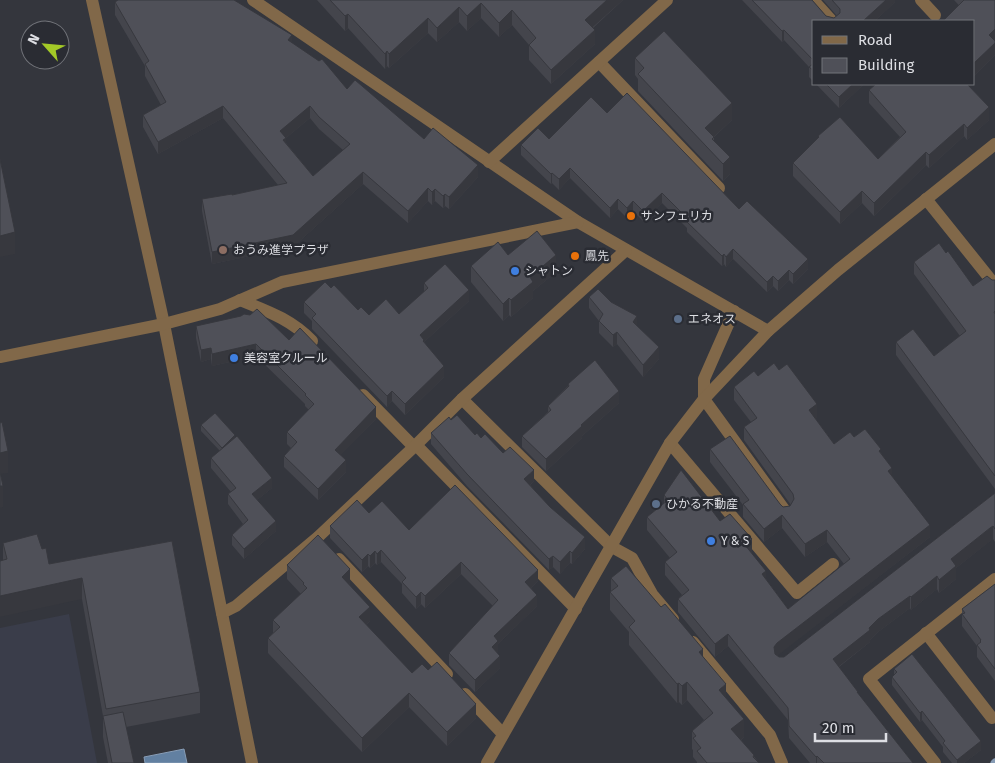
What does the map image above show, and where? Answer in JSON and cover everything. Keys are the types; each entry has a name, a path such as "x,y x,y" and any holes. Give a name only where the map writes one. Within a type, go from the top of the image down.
{"street":[{"path":"92,0 164,324 252,763"},
{"path":"253,0 578,222 768,330"},
{"path":"813,0 831,20"},
{"path":"922,0 935,15"},
{"path":"489,162 599,62 661,2"},
{"path":"599,62 719,188"},
{"path":"487,763 670,443 704,399 768,330 995,144"},
{"path":"926,199 995,286"},
{"path":"0,357 164,324 220,309 282,282 578,222"},
{"path":"222,613 236,606 325,544 415,446 462,399 626,250"},
{"path":"240,300 278,314 300,328 320,349"},
{"path":"734,311 704,379 704,399 786,512"},
{"path":"353,384 576,609"},
{"path":"462,399 612,547 632,558 652,594 770,735 782,763"},
{"path":"670,443 797,593 833,564"},
{"path":"325,544 503,734"},
{"path":"935,763 869,679 995,579"},
{"path":"926,633 992,718"}],"shaded area":[{"path":"69,614 97,763 0,763 0,628"}],"water":[{"path":"184,749 187,763 145,763 144,757"}],"building":[{"path":"118,0 234,0 292,35 288,40 319,61 322,59 347,89 355,80 424,139 433,128 478,165 449,197 445,194 443,196 435,189 432,192 428,188 408,211 363,172 293,235 212,252 202,199 232,195 287,183 223,106 158,142 143,115 166,102 145,64 149,61 115,2","holes":["310,106 319,117 350,144 313,176 283,140 286,138 280,131"]},
{"path":"330,0 607,0 585,20 595,30 551,70 529,45 536,38 512,10 499,23 481,3 467,16 459,7 437,28 428,18 389,54 387,51 385,54 348,14 345,16"},
{"path":"752,0 812,0 826,16 834,18 840,13 840,9 832,0 886,0 864,20 812,20 812,59 784,30 782,31"},
{"path":"964,0 995,0 995,29 989,35 995,43 975,62 975,20 944,20"},
{"path":"664,31 732,103 705,128 714,137 712,139 730,157 723,164 638,74 644,68 635,58"},
{"path":"827,85 852,85 839,97"},
{"path":"875,85 968,85 989,107 967,128 964,124 929,155 926,152 874,203 862,191 840,212 793,163 818,136 840,117 878,159 906,132 869,90"},
{"path":"627,93 739,209 747,201 808,259 793,274 789,270 778,281 773,276 767,282 733,249 726,257 724,254 722,256 687,222 689,220 662,193 643,211 633,201 627,208 618,199 610,208 570,168 559,179 551,174 521,145 538,128 549,139 591,97 607,113"},
{"path":"0,159 15,232 0,236"},
{"path":"537,231 556,255 530,277 533,282 511,300 509,298 503,304 471,266 498,242 508,255"},
{"path":"939,243 946,253 948,251 973,286 987,276 995,280 995,476 896,342 913,329 934,356 966,331 914,262"},
{"path":"445,264 469,290 420,335 444,366 405,404 392,391 387,396 312,318 316,314 304,302 325,282 331,288 334,285 358,310 361,307 369,315 386,299 399,314 428,288 424,283"},
{"path":"598,289 611,302 637,316 633,322 659,347 643,365 617,332 613,335 599,321 603,314 589,297"},
{"path":"257,309 289,340 300,328 376,407 335,450 346,460 318,489 284,456 297,442 287,432 314,404 306,394 256,344 212,354 211,348 201,350 196,326 244,314 250,315"},
{"path":"595,360 619,391 546,459 522,436 551,410 548,406 569,386 568,384"},
{"path":"774,363 779,370 787,364 817,404 809,410 834,444 850,432 854,437 865,429 881,449 879,451 892,468 888,471 930,525 777,643 774,647 775,654 779,657 784,657 995,493 995,529 993,526 990,528 951,559 956,566 939,580 937,576 911,597 878,619 869,628 870,630 833,659 913,763 824,763 816,757 789,726 788,708 728,634 715,644 678,599 689,590 665,562 677,552 647,517 668,500 664,495 681,470 720,521 730,514 752,539 745,545 766,571 762,574 788,609 850,559 827,530 805,544 782,515 764,529 743,504 749,500 710,449 730,436 780,504 783,507 790,506 794,499 793,494 744,427 757,418 734,387 754,371 758,376"},
{"path":"215,413 235,435 222,448 201,425"},
{"path":"457,415 475,435 477,433 481,438 485,434 503,453 510,447 534,470 524,479 550,507 585,537 572,553 570,551 560,562 553,556 549,559 467,474 431,433 449,417 451,420"},
{"path":"2,422 8,451 0,453 0,423"},
{"path":"237,436 272,478 252,494 276,521 244,549 232,535 248,520 228,494 236,488 211,458"},
{"path":"0,472 3,486 0,486"},
{"path":"455,485 538,570 525,582 537,595 494,636 498,641 492,647 500,656 475,680 449,653 498,600 461,562 425,596 421,592 416,597 402,582 406,578 381,550 377,554 375,551 370,556 368,554 362,560 330,526 357,500 369,513 382,501 409,530"},
{"path":"37,534 42,549 46,548 49,564 172,541 200,692 106,709 82,578 0,596 0,561 7,559 3,543"},
{"path":"318,535 350,569 342,577 370,607 359,617 412,673 422,664 428,670 437,662 476,704 447,732 409,693 362,738 268,638 280,627 273,620 307,588 287,565"},
{"path":"626,566 661,607 665,604 703,649 699,652 726,684 719,690 744,719 731,729 759,763 707,763 697,751 701,748 693,738 696,736 692,731 713,713 687,682 682,686 679,683 677,684 629,627 635,621 610,592 618,586 611,578"},
{"path":"995,584 995,669 977,645 981,640 962,614 965,613 962,609"},
{"path":"912,654 981,741 957,760 943,743 945,741 922,711 920,713 892,677 897,672 894,669"},
{"path":"123,712 134,763 112,763 103,716"}],"place":[{"name":"サンフェリカ","path":"631,216"},
{"name":"おうみ進学プラザ","path":"223,250"},
{"name":"鳳先","path":"575,256"},
{"name":"シャトン","path":"515,271"},
{"name":"エネオス","path":"678,319"},
{"name":"美容室クルール","path":"234,358"},
{"name":"ひかる不動産","path":"656,504"},
{"name":"Y & S","path":"711,541"}]}
